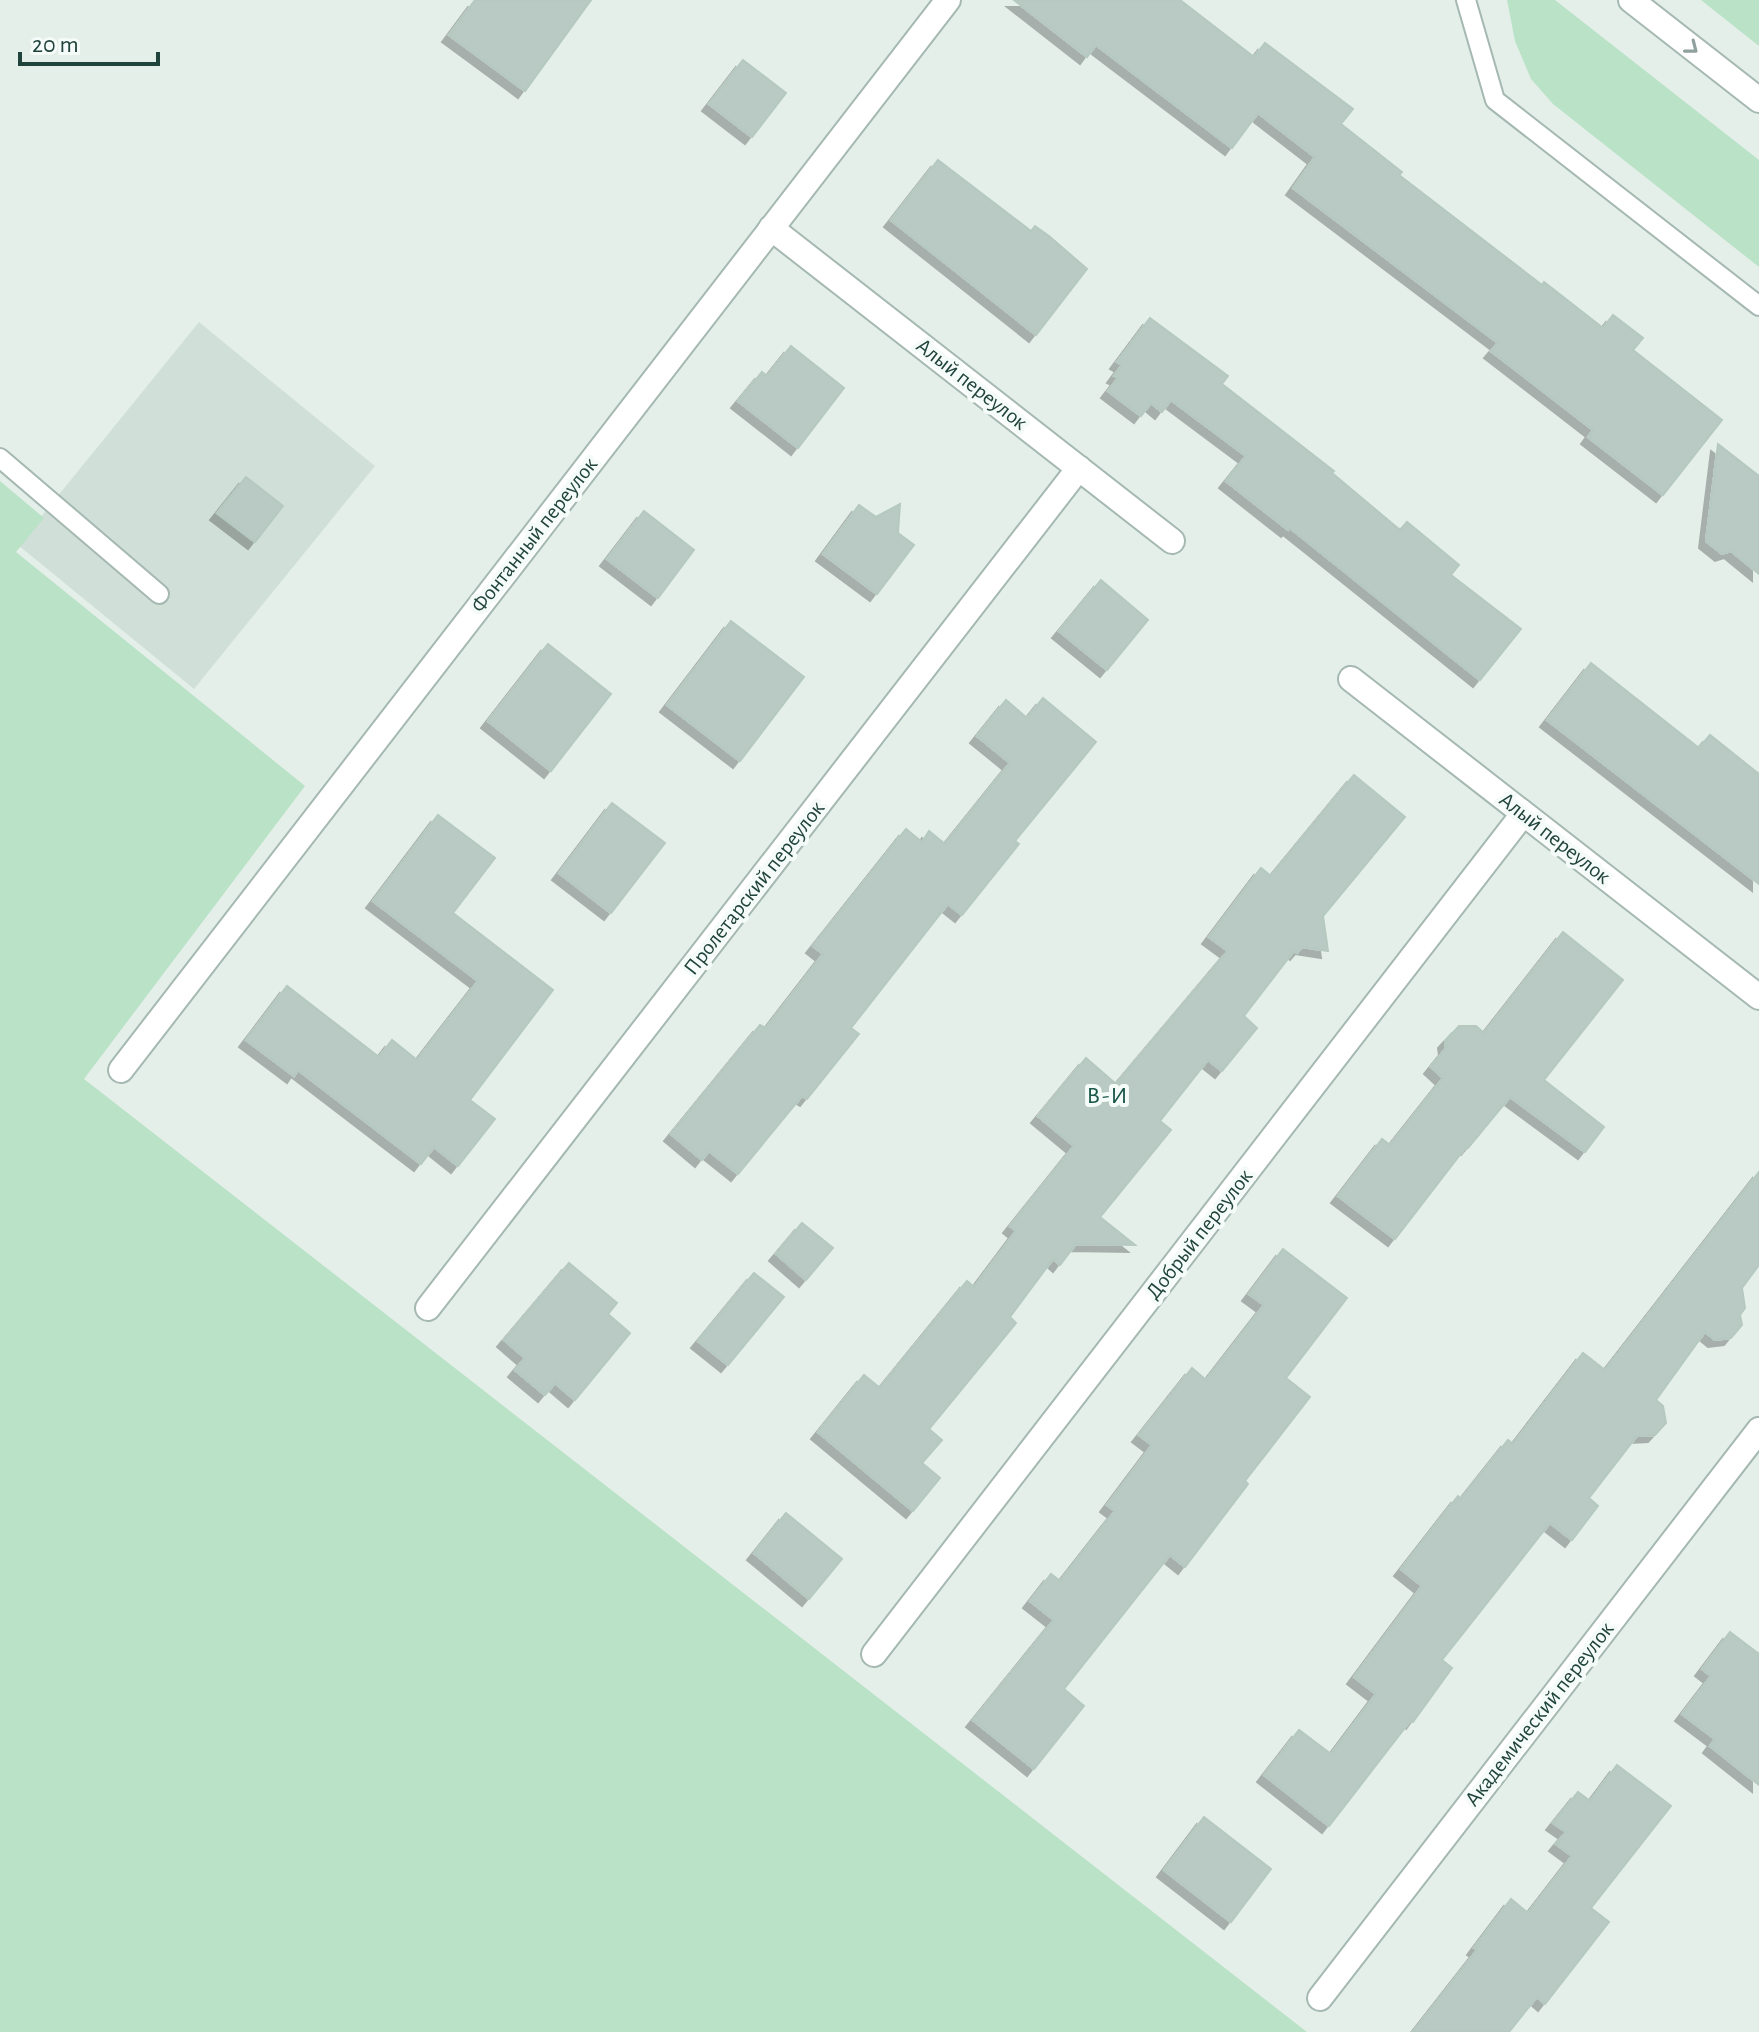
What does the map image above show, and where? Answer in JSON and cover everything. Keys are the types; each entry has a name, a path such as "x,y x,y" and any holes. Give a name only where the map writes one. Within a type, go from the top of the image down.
{"street":[{"name":"Фонтанный переулок","path":"121,1070 948,0"},
{"path":"1631,0 1759,100"},
{"name":"Алый переулок","path":"771,228 1172,541"},
{"name":"Пролетарский переулок","path":"428,1308 1079,468"},
{"name":"Алый переулок","path":"1351,679 1759,997"},
{"name":"Добрый переулок","path":"874,1654 1523,814"},
{"name":"Академический переулок","path":"1320,1998 1759,1430"}],"lane":[{"path":"1466,0 1495,100 1759,306"},
{"path":"0,458 159,594"}],"shaded area":[{"path":"199,322 375,466 194,689 18,545"}],"green space":[{"path":"1507,0 1555,0 1759,160 1759,267 1553,104 1531,79 1515,41"},
{"path":"1701,0 1759,0 1759,46"},
{"path":"0,481 44,518 16,552 305,786 84,1079 1307,2032 0,2032"}],"building":[{"path":"475,0 591,0 525,91 449,35"},
{"path":"1014,0 1180,0 1254,57 1265,43 1353,109 1341,124 1402,172 1399,175 1603,328 1613,315 1643,338 1633,350 1722,420 1663,495 1588,437 1593,430 1491,351 1498,343 1293,188 1315,157 1258,113 1232,148 1096,45 1087,57"},
{"path":"743,60 786,93 752,137 709,104"},
{"path":"938,160 1031,231 1035,226 1049,236 1087,269 1036,335 891,220"},
{"path":"1150,318 1228,376 1222,384 1334,471 1332,473 1400,530 1407,522 1459,565 1451,575 1521,629 1480,680 1290,528 1288,530 1226,481 1246,456 1171,400 1162,412 1151,403 1141,416 1108,391 1118,378 1114,376 1122,365 1117,362"},
{"path":"791,346 844,388 798,448 738,401 762,372 767,376"},
{"path":"1718,444 1759,476 1759,574 1731,551 1722,554 1706,541"},
{"path":"246,477 283,506 255,542 217,513"},
{"path":"900,504 898,533 914,545 877,594 823,554 859,505 876,517"},
{"path":"644,511 694,550 658,598 607,559"},
{"path":"1101,580 1148,620 1107,670 1059,631"},
{"path":"731,621 804,677 740,761 667,705"},
{"path":"548,644 611,694 551,771 488,721"},
{"path":"1591,663 1699,748 1710,735 1759,774 1759,884 1547,720"},
{"path":"1043,698 1096,742 1015,841 1019,844 962,915 948,904 851,1028 859,1034 807,1099 802,1096 738,1174 709,1151 702,1160 671,1134 760,1025 766,1028 823,954 813,946 906,829 922,842 929,831 945,844 1010,763 977,736 1006,700 1027,718"},
{"path":"1354,775 1405,817 1323,916 1328,951 1302,947 1297,953 1294,951 1244,1016 1257,1028 1222,1071 1208,1060 1160,1121 1171,1130 1100,1217 1135,1245 1076,1244 1060,1265 1053,1259 1010,1317 1016,1323 929,1429 942,1440 922,1463 940,1478 913,1511 818,1432 864,1375 880,1388 967,1281 974,1287 1016,1231 1010,1226 1074,1146 1038,1116 1086,1058 1116,1084 1228,951 1209,937 1261,868 1271,876"},
{"path":"612,803 665,843 611,913 559,873"},
{"path":"438,815 495,858 453,913 553,990 470,1100 495,1119 458,1166 434,1147 421,1164 298,1070 294,1076 246,1040 287,986 379,1057 392,1040 417,1060 478,981 373,901"},
{"path":"1563,932 1623,980 1544,1080 1604,1127 1585,1152 1510,1097 1466,1147 1395,1239 1338,1196 1382,1139 1390,1145 1443,1078 1431,1067 1446,1048 1445,1041 1459,1026 1476,1026 1484,1033"},
{"path":"1759,1172 1759,1265 1742,1288 1745,1308 1740,1315 1742,1325 1731,1338 1715,1340 1705,1332 1656,1400 1663,1406 1666,1423 1655,1435 1637,1436 1589,1498 1598,1506 1572,1540 1550,1523 1442,1660 1452,1668 1413,1722 1411,1720 1329,1826 1264,1775 1299,1730 1331,1754 1376,1694 1354,1677 1422,1586 1401,1569 1458,1496 1461,1499 1508,1440 1513,1444 1583,1353 1605,1370"},
{"path":"802,1223 833,1248 806,1280 776,1254"},
{"path":"1283,1249 1347,1298 1286,1378 1310,1397 1245,1481 1248,1484 1185,1567 1170,1555 1064,1689 1084,1706 1034,1769 973,1720 1054,1620 1030,1601 1051,1574 1060,1581 1115,1511 1107,1505 1152,1445 1139,1435 1192,1368 1206,1380 1264,1305 1249,1294"},
{"path":"569,1263 617,1303 608,1314 630,1333 575,1400 555,1383 545,1395 515,1370 525,1358 504,1340"},
{"path":"754,1273 784,1297 728,1365 698,1341"},
{"path":"786,1513 842,1559 809,1599 754,1553"},
{"path":"1730,1632 1759,1654 1759,1785 1710,1746 1715,1739 1682,1714 1711,1676 1702,1669"},
{"path":"1617,1765 1671,1806 1591,1908 1609,1922 1545,2004 1537,1997 1509,2032 1413,2032 1477,1950 1474,1948 1511,1899 1528,1913 1572,1856 1556,1844 1566,1832 1553,1823 1578,1792 1590,1801"},
{"path":"1204,1817 1271,1869 1231,1922 1164,1870"}],"district":[{"name":"В-И","path":"1108,1096"}]}
